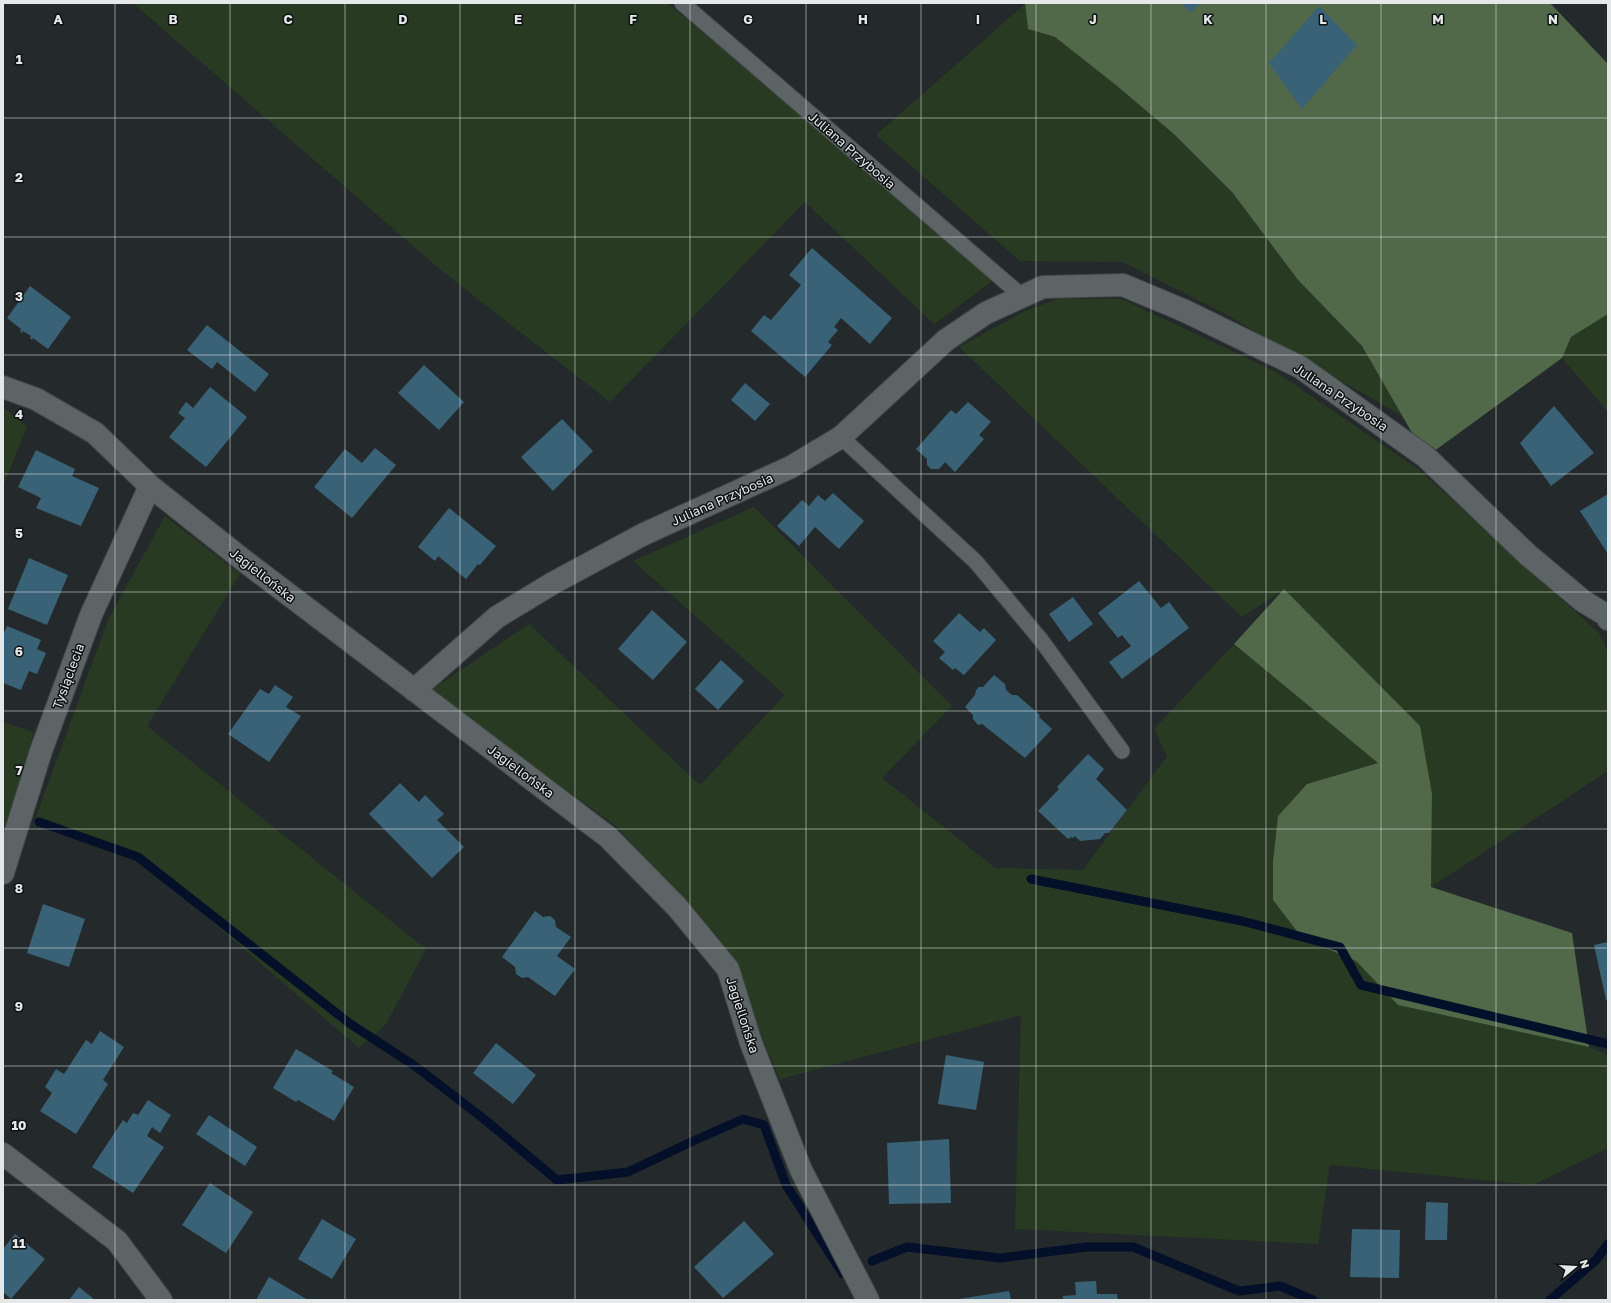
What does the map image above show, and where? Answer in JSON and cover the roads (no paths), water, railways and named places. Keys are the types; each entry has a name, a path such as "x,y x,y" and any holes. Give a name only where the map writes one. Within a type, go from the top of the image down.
{"street":[{"name":"Juliana Przybosia","path":"414,690 497,617 553,583 644,534 791,468 841,436 946,340 986,314 1043,287 1123,285 1185,311 1300,368 1426,456 1528,555 1583,601 1607,616"},
{"name":"Jagiellońska","path":"3,387 36,399 95,434 150,486 247,563 608,837 677,907 728,969 751,1043 801,1170 868,1300"},
{"name":"Tysiąclecia","path":"3,873 41,750 91,615 150,486"},
{"path":"3,1154 117,1241 162,1300"}],"lane":[{"name":"Juliana Przybosia","path":"682,3 1023,297"},
{"path":"841,436 976,562 1041,640 1122,751"}],"waterway":[{"path":"39,822 138,857 349,1023 415,1066 484,1119 557,1180 628,1172 743,1119 764,1125 786,1185 843,1274"},
{"path":"1031,879 1242,921 1340,947 1361,985 1608,1044"},
{"path":"1550,1300 1596,1260 1608,1244"},
{"path":"872,1261 907,1247 1000,1258 1086,1247 1133,1247 1239,1291 1280,1286 1313,1300"}]}
